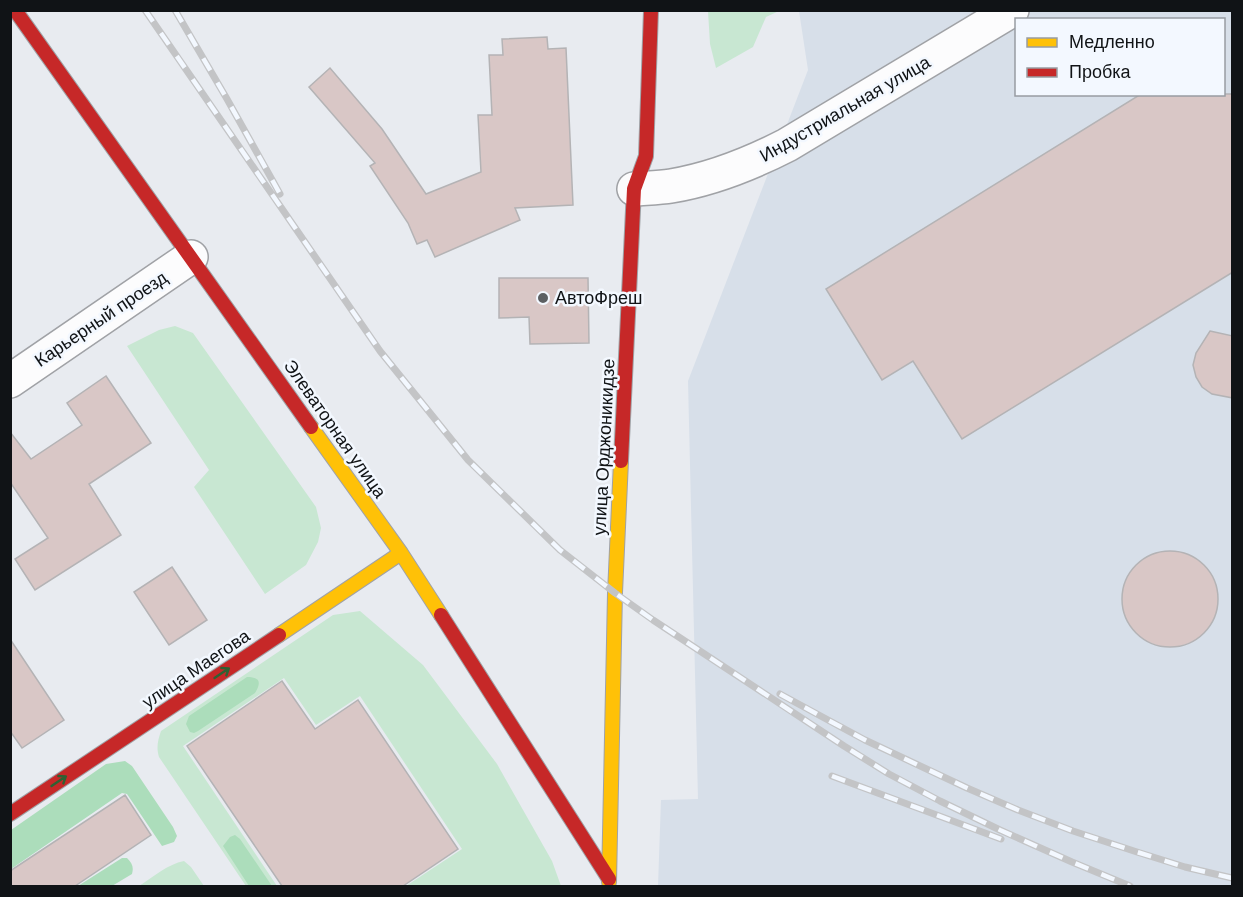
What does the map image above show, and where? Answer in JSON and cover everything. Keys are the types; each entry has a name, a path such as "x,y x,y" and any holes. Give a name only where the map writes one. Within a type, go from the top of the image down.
{"main road":[{"name":"Элеваторная улица","path":"15,10 401,554 609,883"},
{"name":"улица Орджоникидзе","path":"609,883 615,593 634,189 646,156 651,10"},
{"name":"улица Маегова","path":"10,814 401,554"}],"street":[{"name":"Индустриальная улица","path":"634,189 671,186 714,176 754,162 787,145 1012,10"},
{"name":"Карьерный проезд","path":"10,381 191,257"}],"shaded area":[{"path":"799,11 1232,11 1232,886 658,886 661,800 698,799 688,381 808,70"}],"green space":[{"path":"708,10 779,11 766,17 753,47 716,68 710,44"},
{"path":"175,326 193,333 316,507 321,528 318,542 306,565 265,594 194,487 209,470 127,346 159,330"},
{"path":"360,611 423,665 497,764 552,861 561,886 406,886 462,849 360,696 316,725 284,678 183,746 277,886 246,886 159,757 158,744 161,731 333,615"},
{"path":"247,677 258,681 255,693 198,731 190,732 186,724 189,716"},
{"path":"125,761 132,766 173,827 177,836 174,842 162,846 127,794 122,793 11,869 11,830 106,764"},
{"path":"235,835 272,886 249,886 223,846 230,837"},
{"path":"122,858 127,858 131,863 132,874 112,886 78,886"},
{"path":"184,861 204,886 139,886 166,868"}],"building":[{"path":"547,37 548,49 566,48 573,205 515,208 520,220 435,257 427,240 417,244 408,223 370,166 375,163 309,87 330,68 382,129 426,194 481,172 478,115 492,115 489,55 503,55 502,39"},
{"path":"1225,94 1233,94 1233,272 962,439 913,361 882,380 826,289 1138,96 1225,96"},
{"name":"АвтоФреш","path":"499,278 588,278 589,343 530,344 529,317 499,318"},
{"path":"1210,331 1233,336 1233,398 1212,394 1202,387 1196,377 1193,365 1196,353"},
{"path":"106,376 151,443 89,484 121,535 35,590 15,559 48,538 10,482 10,432 31,459 82,425 67,403"},
{"path":"1170,551 1188,554 1204,565 1215,581 1218,599 1215,617 1204,633 1188,644 1170,647 1152,644 1136,633 1125,617 1122,599 1125,581 1136,565 1152,554"},
{"path":"172,567 207,620 169,645 134,592"},
{"path":"10,639 64,720 22,748 10,731"},
{"path":"282,681 315,729 358,700 458,849 403,886 282,886 187,746"},
{"path":"125,795 151,835 75,886 10,886 10,871"}],"railway":[{"path":"145,10 380,351 468,460 560,550 653,620 889,774 1000,830 1130,886"},
{"path":"175,10 280,194"},
{"path":"780,694 865,740 1018,810 1137,852 1232,878"},
{"path":"832,776 1001,839"}],"traffic: slow":[{"path":"311,427 401,553 441,615"},
{"path":"609,882 615,593 621,461"},
{"path":"279,635 401,553"}],"traffic: jam":[{"path":"15,10 311,427"},
{"path":"621,461 634,189 646,156 651,10"},
{"path":"441,615 609,879"},
{"path":"10,814 279,635"}],"place":[{"name":"АвтоФреш","path":"543,298"}]}
